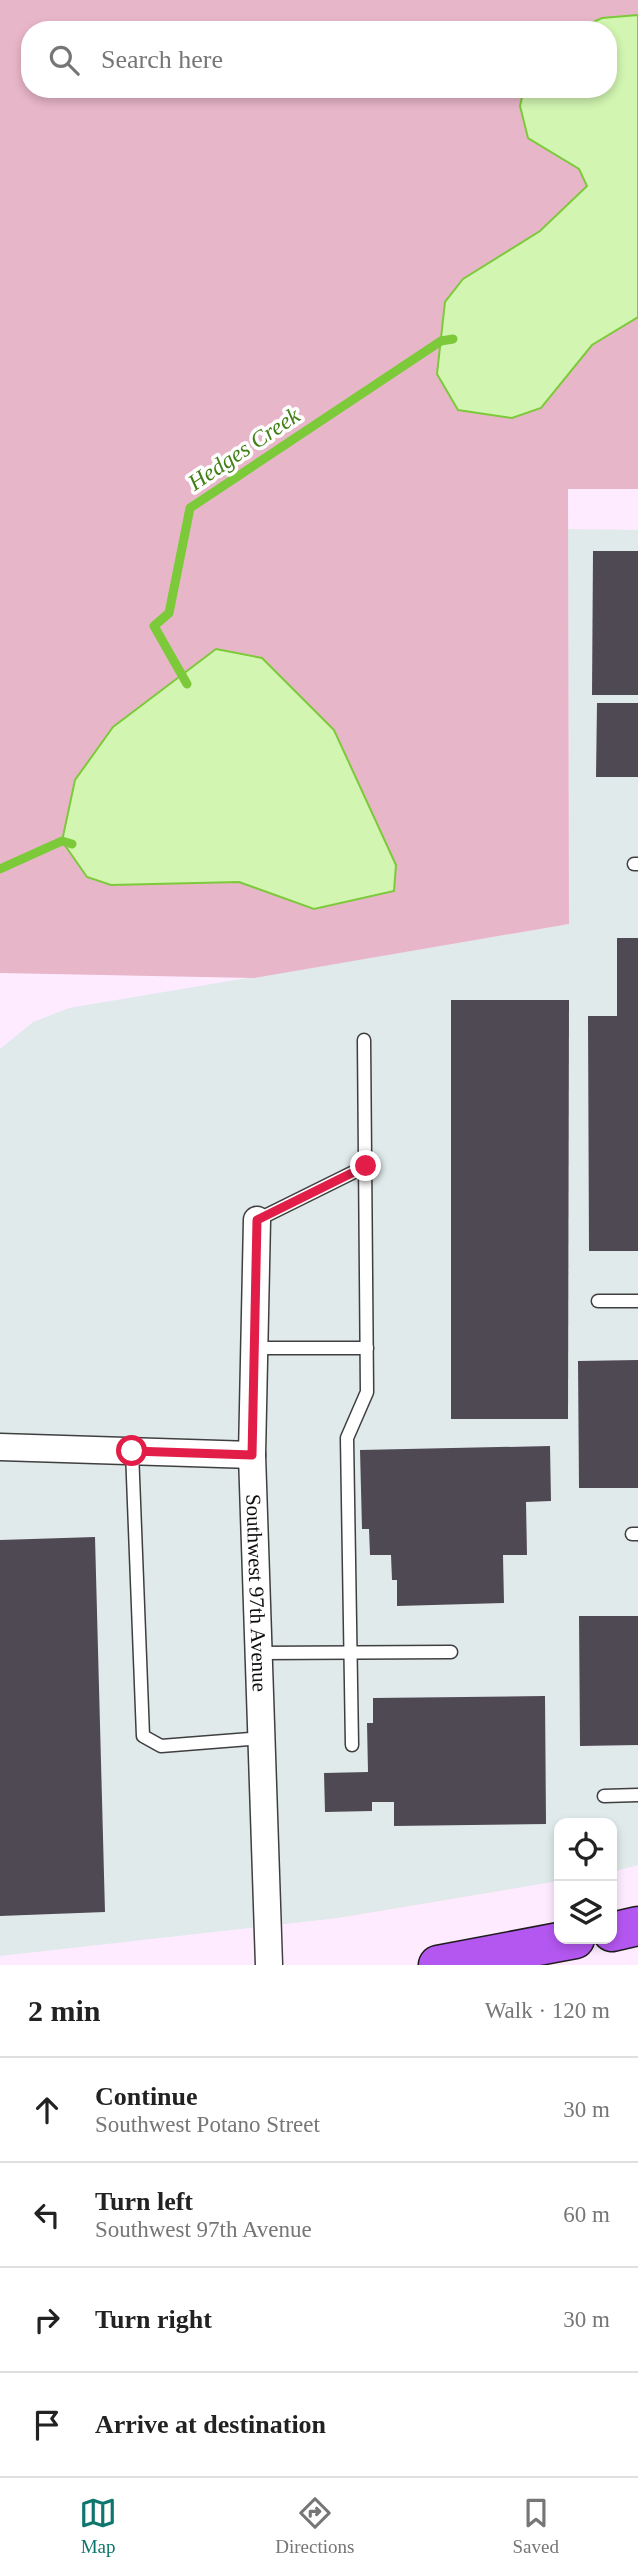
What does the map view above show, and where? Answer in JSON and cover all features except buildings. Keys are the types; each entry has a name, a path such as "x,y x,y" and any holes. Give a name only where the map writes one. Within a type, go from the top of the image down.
{"highway":[{"path":"617,1931 638,1926"},
{"path":"438,1965 554,1943"}],"street":[{"name":"Southwest 97th Avenue","path":"257,1220 252,1455 269,1965"},
{"path":"0,1447 252,1455"}],"lane":[{"path":"352,1745 347,1438 368,1392 364,1040"},
{"path":"257,1220 366,1166"},
{"path":"598,1301 638,1301"},
{"path":"254,1348 367,1348"},
{"path":"132,1451 143,1736 161,1746 261,1738"},
{"path":"258,1653 451,1651"},
{"path":"604,1796 638,1795"}],"shaded area":[{"path":"0,0 638,0 638,489 568,489 569,924 254,978 0,973"},
{"path":"638,15 638,317 592,345 541,408 512,418 458,410 437,374 445,302 463,279 540,231 587,186 579,169 528,138 520,106 522,98 617,98 617,21 596,21"},
{"path":"568,529 638,530 638,1865 617,1871 617,1818 554,1818 554,1882 338,1918 0,1956 0,1049 33,1022 69,1008 569,924"},
{"path":"216,649 262,658 334,730 396,865 394,891 314,909 239,882 111,885 87,877 62,841 75,780 113,727"}],"waterway":[{"name":"Hedges Creek","path":"187,684 154,626 169,613 190,508 441,341 453,339"},
{"name":"Hedges Creek","path":"0,869 62,841 72,844"}],"route":[{"path":"132,1451 252,1455 257,1220 366,1166"}]}
